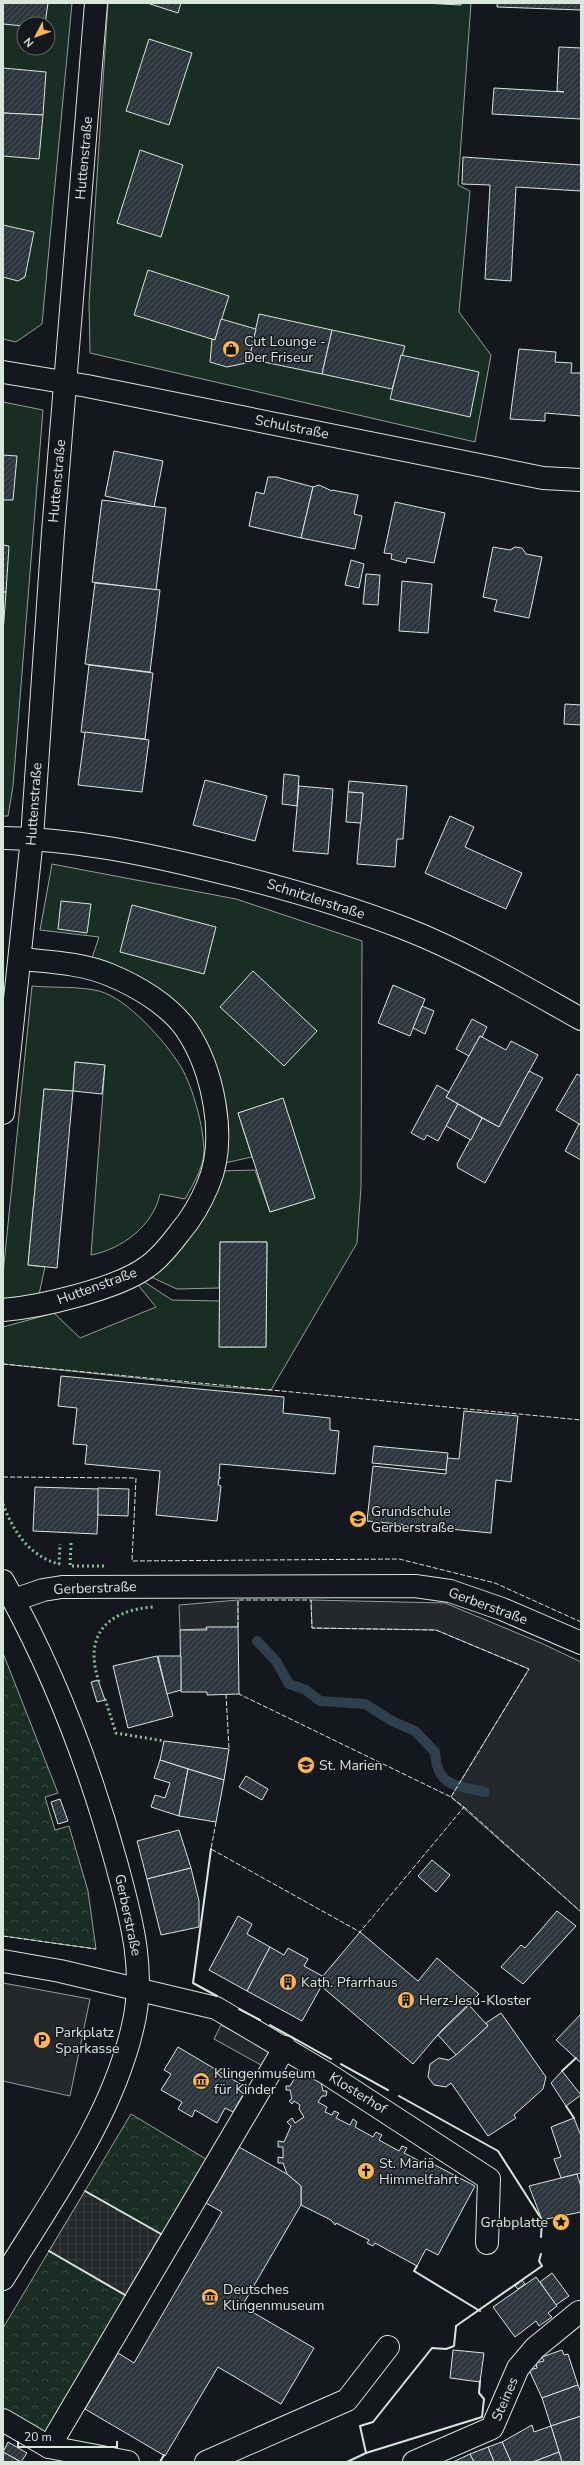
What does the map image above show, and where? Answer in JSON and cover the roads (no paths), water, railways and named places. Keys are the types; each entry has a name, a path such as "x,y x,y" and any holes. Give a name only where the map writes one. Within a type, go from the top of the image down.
{"street":[{"name":"Huttenstraße","path":"3,1113 21,959 32,838 65,382 96,3"},
{"name":"Schulstraße","path":"3,372 65,382 543,478 581,480"},
{"name":"Schnitzlerstraße","path":"3,838 32,838 131,851 271,884 407,929 500,974 581,1019"},
{"name":"Huttenstraße","path":"3,1310 26,1308 67,1298 111,1284 147,1267 171,1245 193,1216 209,1184 216,1147 216,1110 209,1078 196,1046 185,1028 168,1010 135,988 109,974 82,966 21,959"},
{"path":"3,1581 14,1600"},
{"name":"Gerberstraße","path":"3,2278 92,2132 110,2095 133,2028 138,1990 138,1961 131,1917 108,1833 73,1728 55,1682 14,1600 43,1590 62,1587 415,1586 450,1591 502,1609 581,1643"},
{"path":"3,1961 60,1972 138,1990"},
{"name":"Klosterhof","path":"138,1990 216,2008 285,2047 489,2179 487,2243"},
{"path":"49,2446 285,2047"},
{"name":"Steines","path":"414,2462 492,2428 518,2368 535,2348 580,2319"},
{"path":"206,2462 347,2400 388,2347"},
{"path":"3,2420 49,2446 128,2462"}],"waterway":[{"path":"257,1641 276,1661 289,1684 306,1690 320,1701 365,1704 392,1721 415,1731 435,1752 439,1772 444,1778 465,1788 485,1792"}],"place":[{"name":"Cut Lounge - Der Friseur","path":"231,349"},
{"name":"Grundschule Gerberstraße","path":"358,1519"},
{"name":"St. Marien","path":"306,1765"},
{"name":"Kath. Pfarrhaus","path":"288,1982"},
{"name":"Herz-Jesu-Kloster","path":"406,2000"},
{"name":"Parkplatz Sparkasse","path":"42,2040"},
{"name":"Klingenmuseum für Kinder","path":"201,2081"},
{"name":"St. Mariä Himmelfahrt","path":"366,2171"},
{"name":"Grabplatte","path":"561,2222"},
{"name":"Deutsches Klingenmuseum","path":"210,2297"}]}
